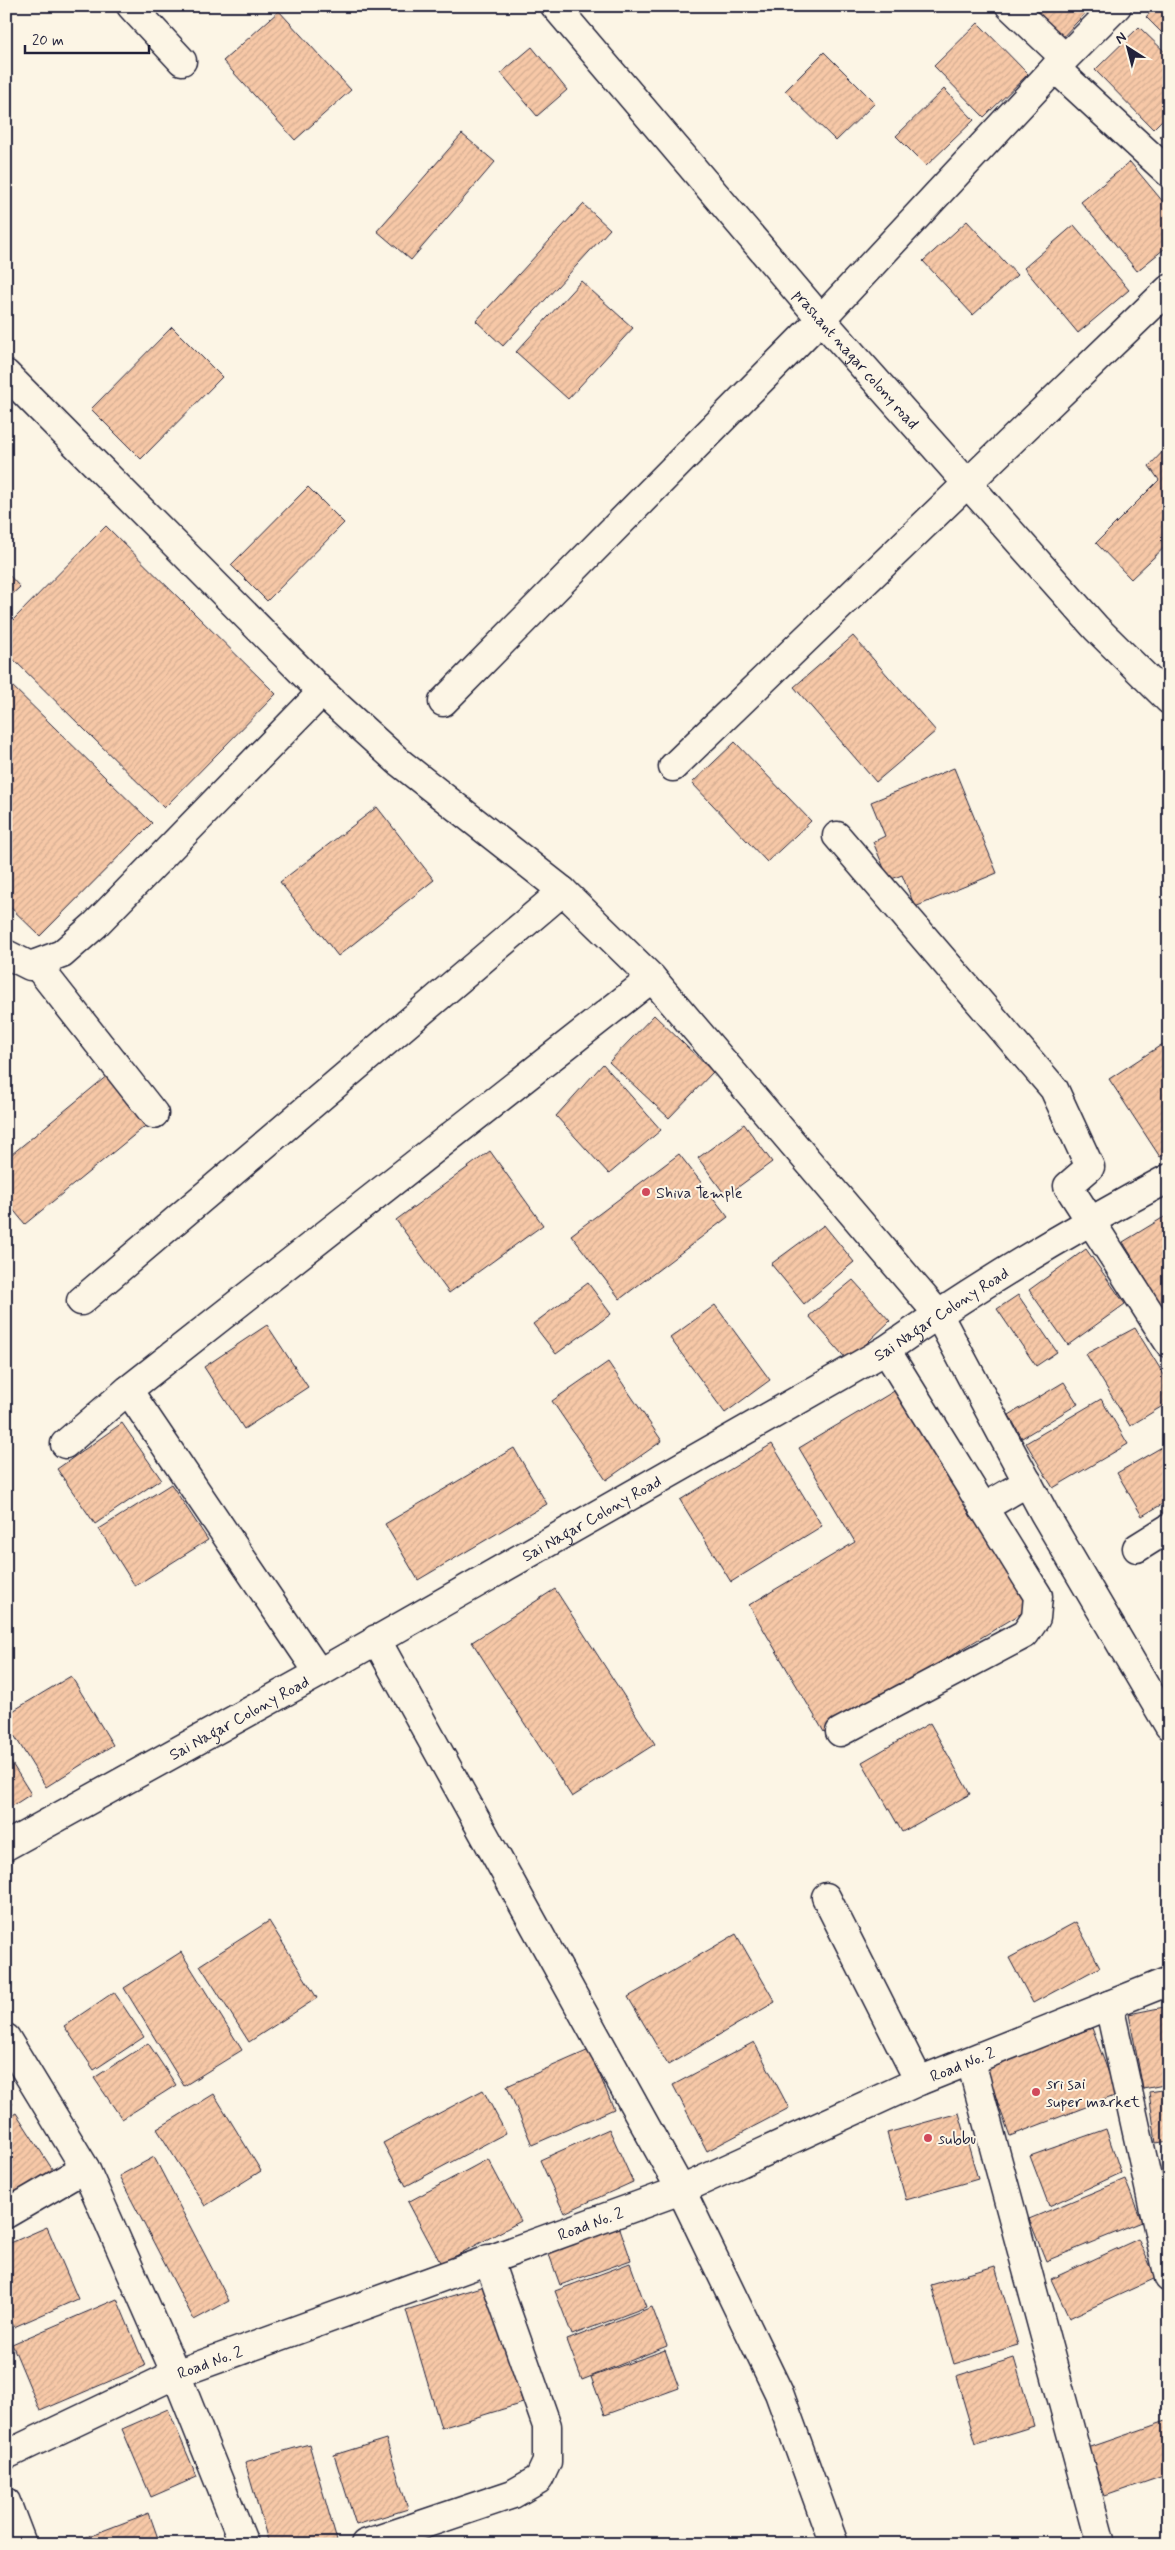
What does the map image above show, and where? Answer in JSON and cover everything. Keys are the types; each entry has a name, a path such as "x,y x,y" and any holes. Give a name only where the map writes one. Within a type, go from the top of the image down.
{"street":[{"path":"131,6 182,61"},
{"name":"prashant nagar colony road","path":"554,6 821,319 1096,628 1169,700"},
{"path":"1010,6 1060,63 1169,173"},
{"path":"444,702 821,319 1060,63 1117,6"},
{"path":"673,766 1169,290"},
{"path":"6,374 322,692 399,762 563,891 652,978 938,1314 1028,1482 1169,1726"},
{"path":"6,954 30,966 62,954 95,926 322,692"},
{"path":"838,836 1054,1089 1090,1167 1068,1186 1169,1343"},
{"path":"82,1301 563,891"},
{"path":"36,964 154,1114"},
{"path":"65,1444 128,1390 652,978"},
{"name":"Sai Nagar Colony Road","path":"6,1846 319,1673 886,1350 938,1314 1091,1220 1169,1178"},
{"path":"840,1732 1025,1634 1036,1618 1038,1596 886,1350"},
{"path":"128,1390 319,1673"},
{"path":"982,1508 1028,1482"},
{"path":"1137,1548 1169,1528"},
{"path":"376,1639 681,2190 779,2393 834,2544"},
{"path":"826,1897 920,2081"},
{"name":"Road No. 2","path":"6,2455 176,2374 681,2190 920,2081 1169,1981"},
{"path":"1109,2005 1169,2278"},
{"path":"6,2038 85,2168 176,2374 244,2544"},
{"path":"971,2062 1101,2544"},
{"path":"6,2214 85,2168"},
{"path":"366,2544 513,2494 539,2480 547,2462 547,2426 488,2259"},
{"path":"6,2502 22,2544"}],"building":[{"path":"1027,6 1092,6 1061,39"},
{"path":"1156,6 1169,6 1169,40 1146,17"},
{"path":"279,11 351,90 295,140 223,61"},
{"path":"978,23 1028,74 984,117 934,66"},
{"path":"1139,27 1169,56 1169,113 1153,129 1095,70"},
{"path":"532,47 567,90 537,116 501,73"},
{"path":"824,52 875,103 836,141 785,91"},
{"path":"944,89 974,120 926,166 896,136"},
{"path":"1169,128 1169,145 1160,136"},
{"path":"462,134 495,162 411,260 377,231"},
{"path":"1130,162 1169,209 1169,245 1137,271 1081,202"},
{"path":"583,204 610,229 503,346 476,321"},
{"path":"967,221 1017,275 973,315 923,261"},
{"path":"1074,225 1129,290 1078,333 1024,268"},
{"path":"581,281 633,328 568,399 516,352"},
{"path":"172,327 222,377 141,459 91,409"},
{"path":"1169,445 1169,543 1131,579 1096,543 1159,480 1149,466"},
{"path":"308,487 344,523 267,601 231,565"},
{"path":"106,526 276,694 164,808 6,652 6,627"},
{"path":"6,572 20,587 6,600"},
{"path":"853,636 936,731 876,782 794,687"},
{"path":"6,680 152,823 40,936 6,903"},
{"path":"735,742 811,821 767,862 692,783"},
{"path":"954,768 997,873 915,907 902,875 889,880 873,842 885,836 871,802"},
{"path":"377,807 434,880 338,956 280,882"},
{"path":"654,1015 713,1072 669,1118 609,1062"},
{"path":"1169,1040 1169,1152 1160,1157 1109,1079"},
{"path":"603,1064 661,1130 609,1174 556,1116"},
{"path":"108,1075 149,1123 25,1224 6,1201 6,1159"},
{"path":"744,1124 772,1162 726,1196 698,1158"},
{"path":"490,1151 543,1225 449,1293 396,1220"},
{"path":"679,1154 728,1217 620,1299 571,1235"},
{"path":"1169,1214 1169,1318 1123,1242"},
{"path":"824,1225 854,1262 804,1304 771,1264"},
{"path":"1086,1249 1125,1304 1068,1345 1029,1290"},
{"path":"853,1280 890,1321 848,1361 809,1316"},
{"path":"588,1283 611,1314 556,1354 533,1324"},
{"path":"1018,1295 1057,1352 1036,1366 997,1309"},
{"path":"715,1305 770,1380 725,1413 670,1338"},
{"path":"267,1325 308,1387 244,1429 204,1367"},
{"path":"1135,1328 1169,1383 1169,1402 1130,1426 1086,1354"},
{"path":"608,1362 662,1441 606,1480 552,1401"},
{"path":"1064,1382 1078,1404 1022,1438 1009,1415"},
{"path":"901,1387 1032,1607 824,1732 749,1605 855,1542 799,1448"},
{"path":"1101,1399 1128,1444 1053,1488 1026,1443"},
{"path":"122,1423 161,1479 95,1524 57,1469"},
{"path":"1169,1443 1169,1500 1142,1516 1117,1473"},
{"path":"772,1444 822,1526 731,1582 680,1500"},
{"path":"514,1448 547,1504 418,1580 385,1524"},
{"path":"171,1484 208,1540 135,1586 99,1529"},
{"path":"555,1589 655,1744 572,1797 472,1642"},
{"path":"71,1676 113,1745 46,1787 6,1722 6,1715"},
{"path":"930,1723 970,1794 902,1832 862,1762"},
{"path":"6,1754 31,1794 6,1810"},
{"path":"269,1921 317,1998 249,2042 200,1965"},
{"path":"1076,1922 1100,1967 1033,2003 1009,1958"},
{"path":"736,1934 775,2002 668,2065 628,1997"},
{"path":"181,1952 242,2050 184,2086 124,1988"},
{"path":"114,1992 144,2037 94,2070 64,2026"},
{"path":"1169,2006 1169,2084 1143,2089 1129,2014"},
{"path":"1092,2028 1117,2095 1010,2136 985,2068"},
{"path":"754,2042 789,2108 707,2151 673,2085"},
{"path":"148,2043 176,2085 122,2119 94,2078"},
{"path":"589,2050 614,2109 532,2145 507,2086"},
{"path":"1169,2089 1169,2141 1156,2143 1149,2092"},
{"path":"483,2090 506,2133 406,2186 383,2143"},
{"path":"6,2093 13,2104 6,2108"},
{"path":"214,2094 261,2171 205,2206 157,2129"},
{"path":"16,2113 58,2178 6,2211 6,2119"},
{"path":"959,2113 978,2179 906,2200 887,2133"},
{"path":"609,2129 633,2182 564,2213 540,2160"},
{"path":"1106,2129 1121,2173 1049,2206 1030,2156"},
{"path":"154,2157 229,2301 194,2320 119,2176"},
{"path":"488,2159 521,2221 441,2264 408,2202"},
{"path":"1125,2179 1142,2222 1046,2261 1029,2219"},
{"path":"617,2220 631,2260 560,2285 546,2246"},
{"path":"47,2227 78,2299 14,2327 6,2309 6,2245"},
{"path":"1138,2239 1156,2278 1069,2318 1051,2279"},
{"path":"630,2263 646,2307 572,2335 555,2291"},
{"path":"995,2266 1018,2345 954,2364 931,2285"},
{"path":"487,2285 523,2403 441,2428 406,2310"},
{"path":"117,2299 145,2366 40,2411 12,2344"},
{"path":"652,2307 667,2346 582,2380 567,2340"},
{"path":"665,2350 679,2388 605,2415 591,2377"},
{"path":"1014,2358 1034,2426 976,2444 956,2376"},
{"path":"168,2409 197,2477 151,2497 122,2429"},
{"path":"1169,2420 1169,2474 1105,2496 1088,2448"},
{"path":"386,2439 408,2509 356,2525 334,2455"},
{"path":"309,2444 337,2541 326,2544 269,2544 245,2462"},
{"path":"149,2513 160,2544 71,2543"}],"place":[{"name":"Shiva Temple","path":"646,1192"},
{"name":"sri sai super market","path":"1036,2092"},
{"name":"subbu","path":"928,2138"}]}
